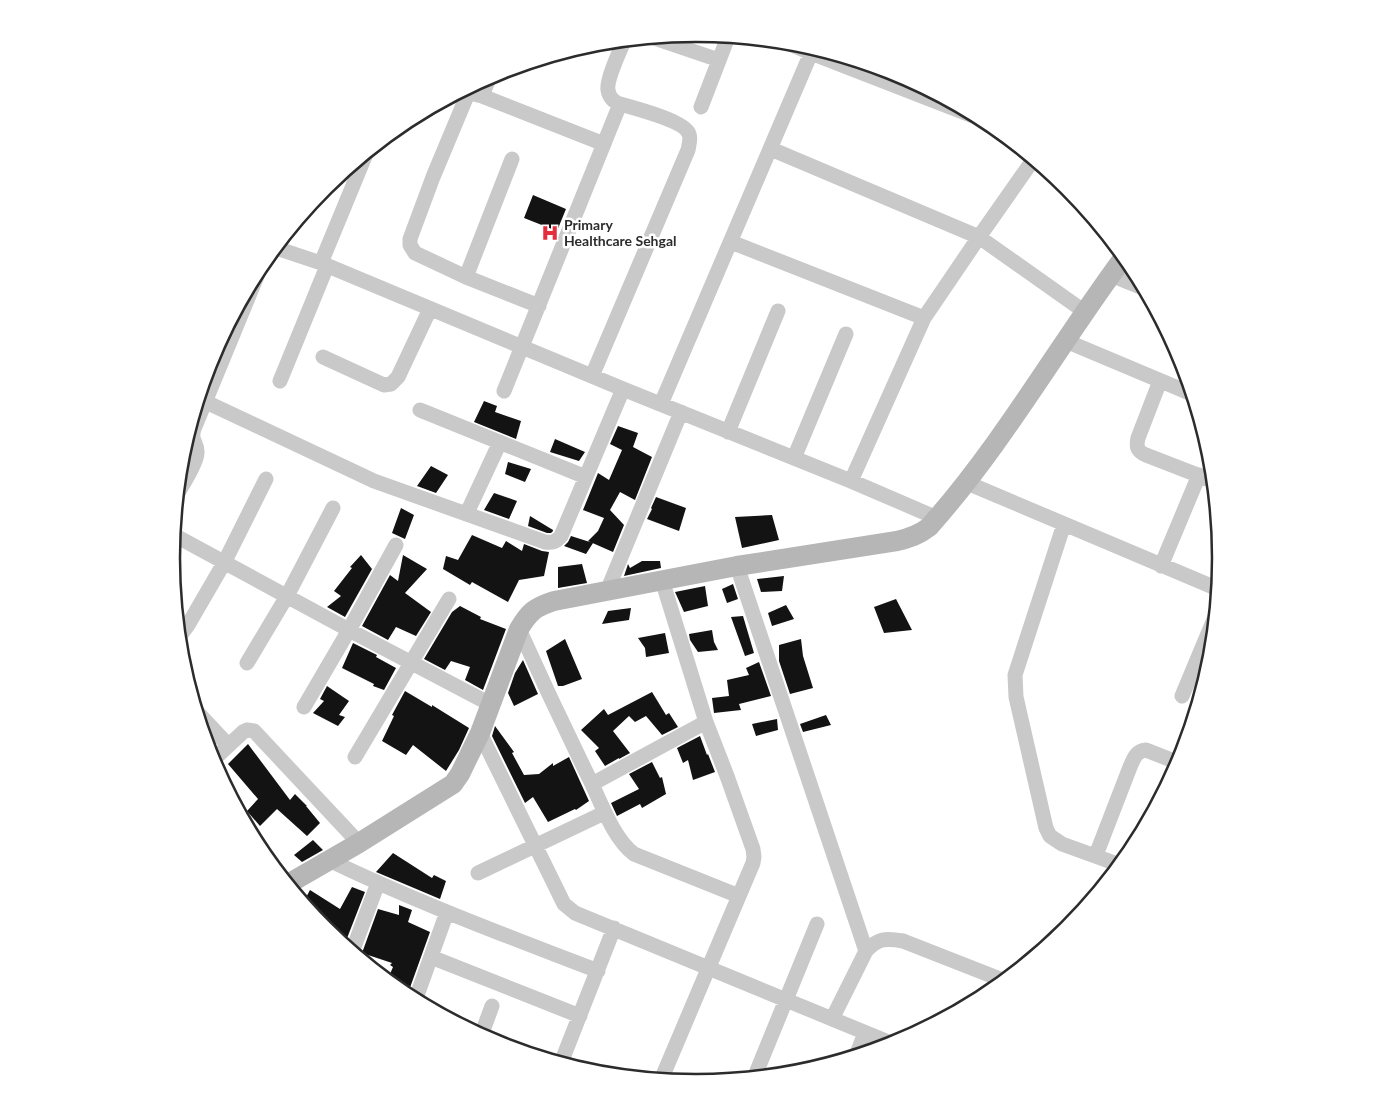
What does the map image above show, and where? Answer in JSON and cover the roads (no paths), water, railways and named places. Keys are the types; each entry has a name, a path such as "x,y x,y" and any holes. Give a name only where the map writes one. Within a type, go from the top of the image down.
{"street":[{"path":"670,44 719,60"},
{"path":"700,107 725,44"},
{"path":"592,376 688,150 690,139 689,133 684,126 615,102 610,96 607,89 619,48"},
{"path":"661,404 732,242 810,55"},
{"path":"482,96 485,88"},
{"path":"472,94 482,96 604,144"},
{"path":"468,96 433,178 410,239 410,245 414,253 466,277 539,306"},
{"path":"504,391 620,104"},
{"path":"771,149 979,237 1084,312"},
{"path":"466,277 512,159"},
{"path":"851,481 924,318 1029,165"},
{"path":"280,381 361,167"},
{"path":"732,242 924,318"},
{"path":"283,250 324,265 851,481 936,518"},
{"path":"296,884 329,860 452,784 460,774 480,734 519,629 530,613 536,608 662,580 904,539 920,534 929,527 986,456 1119,264"},
{"path":"1111,275 1132,284"},
{"path":"323,357 384,385 391,384 398,377 430,309"},
{"path":"728,432 778,311"},
{"path":"202,412 242,313"},
{"path":"794,458 846,334"},
{"path":"1066,341 1184,391"},
{"path":"1160,381 1138,438 1138,450 1146,455 1206,478"},
{"path":"206,402 374,481 545,542 551,542 556,541 561,536 623,389"},
{"path":"420,410 586,477"},
{"path":"607,591 681,412"},
{"path":"467,513 500,442"},
{"path":"187,476 196,458 197,450 194,443"},
{"path":"1161,566 1199,475"},
{"path":"185,629 224,563 266,479"},
{"path":"965,482 1211,586"},
{"path":"247,663 286,596 332,508"},
{"path":"1064,524 1015,675 1015,691 1046,828 1050,836 1056,841 1113,862"},
{"path":"181,539 490,704"},
{"path":"304,706 396,545"},
{"path":"737,566 866,951"},
{"path":"662,580 706,722 754,853 753,863 664,1073"},
{"path":"354,758 449,599"},
{"path":"519,629 604,813 623,843 634,854 739,896"},
{"path":"1182,696 1206,640"},
{"path":"206,722 228,745"},
{"path":"592,784 706,722"},
{"path":"218,755 247,730 254,731 359,843"},
{"path":"480,734 567,907 574,912 881,1039"},
{"path":"1096,855 1130,766 1137,753 1146,750 1172,759"},
{"path":"478,873 604,813"},
{"path":"329,860 378,884 598,971"},
{"path":"355,945 378,884"},
{"path":"418,993 447,912"},
{"path":"757,1071 817,924"},
{"path":"563,1057 614,928"},
{"path":"832,1019 866,951 874,943 880,941 889,939 903,942 997,978"},
{"path":"431,957 580,1016"},
{"path":"483,1028 492,1006"},
{"path":"859,1048 865,1033"}],"place":[{"name":"Primary Healthcare Sehgal","path":"550,233"}]}
